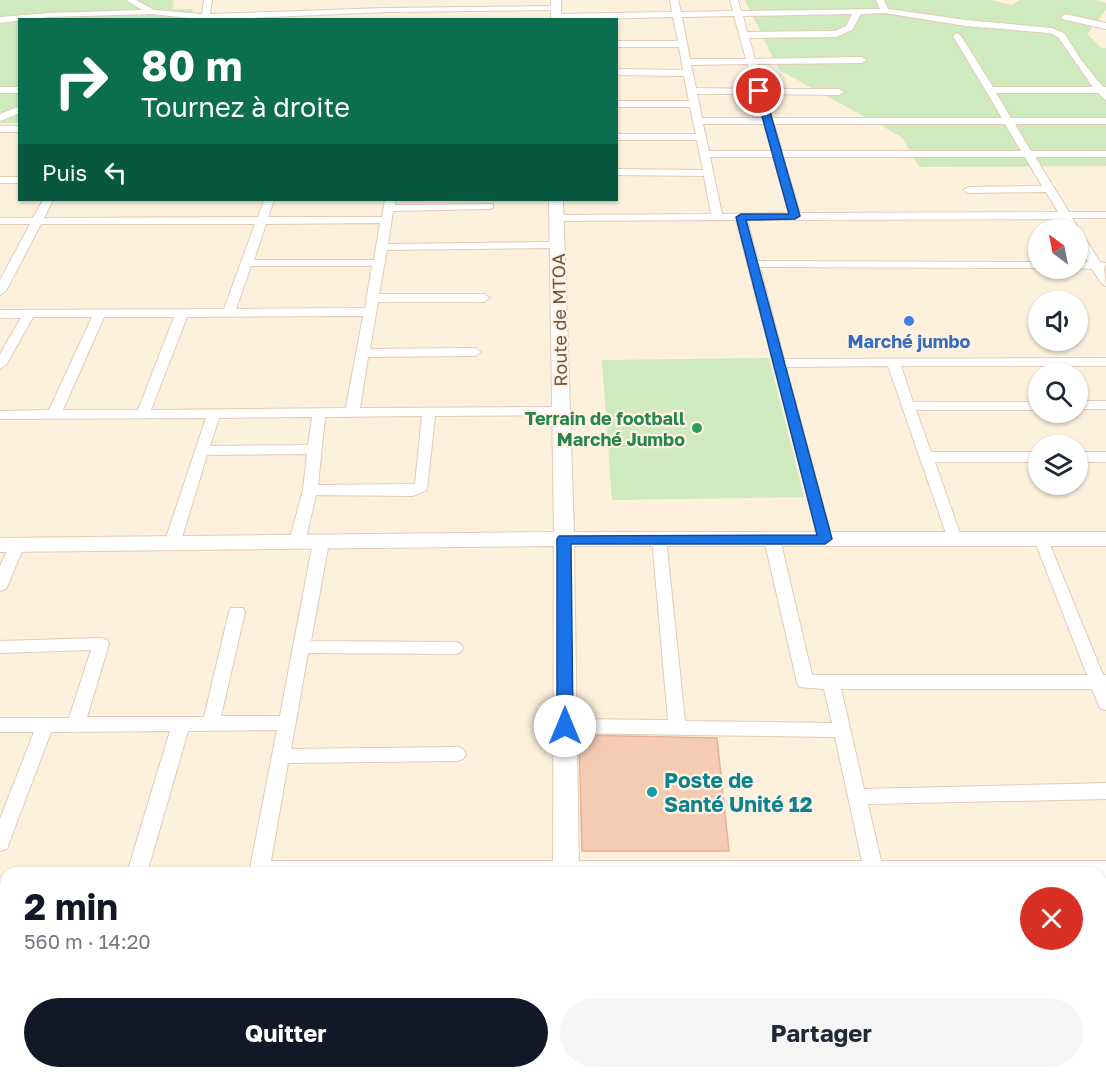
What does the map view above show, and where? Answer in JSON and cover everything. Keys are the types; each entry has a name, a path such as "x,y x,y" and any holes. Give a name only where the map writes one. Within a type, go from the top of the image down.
{"street":[{"path":"130,0 152,12"},
{"path":"206,17 208,0"},
{"path":"674,0 717,217"},
{"path":"734,0 795,216"},
{"path":"790,0 790,13"},
{"path":"880,0 885,11"},
{"path":"266,1 271,16"},
{"path":"368,2 386,10"},
{"path":"20,18 152,12 226,18 410,10 471,4 556,11 678,15 885,11 966,23 1052,31 1061,35 1078,62 1104,92"},
{"path":"409,18 410,10"},
{"path":"744,36 836,34 849,28 858,11"},
{"path":"1065,17 1106,26"},
{"path":"0,20 18,18"},
{"path":"957,36 1068,219"},
{"path":"618,44 684,44"},
{"path":"687,62 862,60"},
{"path":"618,72 689,73"},
{"path":"0,90 18,90"},
{"path":"989,90 1104,92"},
{"path":"692,91 839,92"},
{"path":"618,104 694,104"},
{"path":"0,118 18,110"},
{"path":"697,122 1106,121"},
{"path":"0,129 18,129"},
{"path":"618,137 700,137"},
{"path":"704,154 1106,154"},
{"path":"618,172 708,173"},
{"path":"0,180 18,179"},
{"path":"968,190 1050,189"},
{"path":"0,291 47,201"},
{"path":"229,313 269,201"},
{"path":"0,221 262,220 389,209 489,206"},
{"path":"352,412 389,209"},
{"path":"556,209 717,217 1106,215"},
{"name":"Route de MTOA","path":"556,209 564,539 566,867"},
{"path":"741,217 825,539"},
{"path":"382,247 557,245"},
{"path":"1088,249 1101,266 1106,282"},
{"path":"248,263 379,263"},
{"path":"0,264 14,264"},
{"path":"753,264 1028,265"},
{"path":"373,298 484,298"},
{"path":"0,314 370,312"},
{"path":"143,414 182,313"},
{"path":"0,365 28,314"},
{"path":"54,415 99,314"},
{"path":"363,353 475,352"},
{"path":"779,363 1106,362"},
{"path":"893,363 955,539"},
{"path":"1088,405 1106,405"},
{"path":"908,406 1028,406"},
{"path":"1,417 561,411"},
{"path":"310,490 413,490 422,487 429,412"},
{"path":"297,542 310,490 319,413"},
{"path":"172,544 214,414"},
{"path":"202,451 315,449"},
{"path":"926,457 1028,457"},
{"path":"1088,457 1106,457"},
{"path":"0,585 8,545 564,539 1106,539"},
{"path":"659,539 677,728"},
{"path":"772,539 805,682 1102,682"},
{"path":"1041,539 1102,682 1106,703"},
{"path":"261,867 321,542"},
{"path":"211,724 237,612"},
{"path":"0,647 101,644 76,724"},
{"path":"302,647 455,648"},
{"path":"831,682 873,867"},
{"path":"0,725 287,723"},
{"path":"139,867 181,724"},
{"path":"0,843 45,725"},
{"path":"565,726 842,730"},
{"path":"281,756 457,754"},
{"path":"857,797 1106,791"}],"green space":[{"path":"0,0 174,0 173,9 193,9 191,18 18,18 18,123 0,123"},
{"path":"745,0 991,0 1011,5 1020,0 1095,0 1106,3 1106,10 1087,34 1102,48 1106,48 1106,166 919,167 902,137 779,70"},
{"name":"Terrain de football Marché Jumbo","path":"769,358 804,497 612,500 602,360"}],"building":[{"name":"Poste de Santé Unité 12","path":"579,735 717,738 729,851 582,851"}],"place":[{"name":"Marché jumbo","path":"909,321"},
{"name":"Terrain de football Marché Jumbo","path":"697,428"},
{"name":"Poste de Santé Unité 12","path":"652,792"}],"route":[{"path":"565,726 564,539 825,539 741,217 795,216 759,91"}]}
